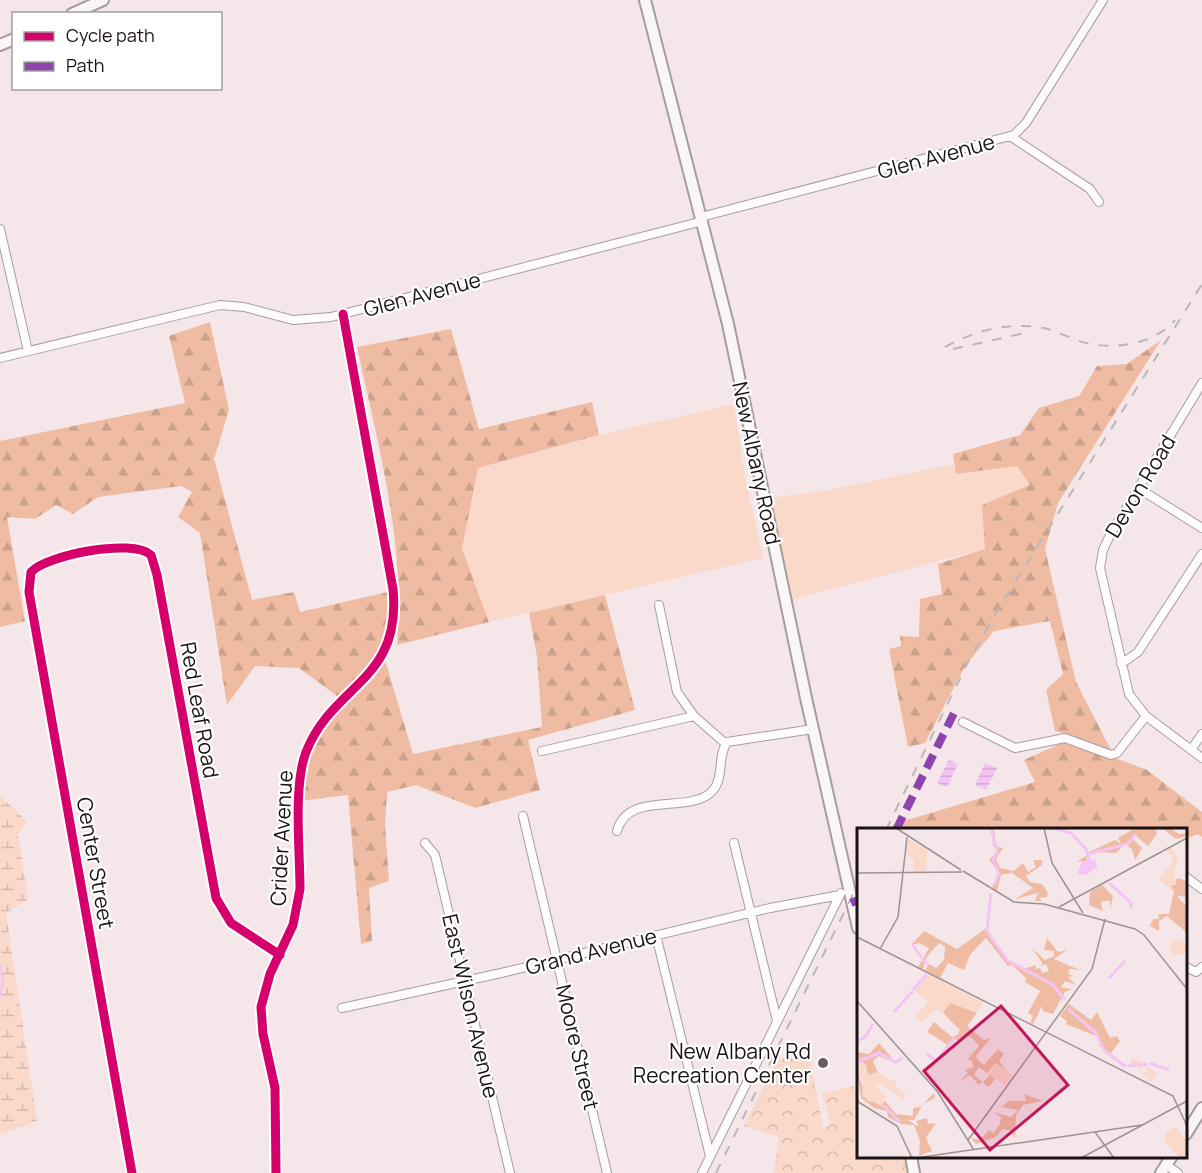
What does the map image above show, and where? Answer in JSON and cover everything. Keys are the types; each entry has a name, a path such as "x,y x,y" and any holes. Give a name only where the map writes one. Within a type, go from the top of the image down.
{"main road":[{"path":"76,12 103,0"},
{"name":"New Albany Road","path":"645,0 702,219 777,550 813,729 857,924"},
{"path":"1187,1131 1202,1108"},
{"path":"911,1158 914,1173"}],"street":[{"name":"Glen Avenue","path":"0,358 217,306 244,307 293,320 343,314 1010,136 1022,128 1103,0"},
{"path":"1010,136 1090,189 1099,202"},
{"path":"0,229 28,351"},
{"name":"Crider Avenue","path":"276,1173 275,1088 263,1034 261,1007 267,982 293,925 299,898 299,782 303,761 325,721 379,663 394,623 393,590 343,314"},
{"name":"Devon Road","path":"1202,383 1110,535 1101,559 1103,588 1129,694 1146,716 1202,758"},
{"path":"1138,488 1202,528"},
{"name":"Red Leaf Road","path":"41,564 111,548 140,549 151,555 158,575 216,898 231,923 280,955"},
{"path":"1121,664 1134,657 1143,646 1202,554"},
{"name":"Center Street","path":"41,564 31,572 29,592 132,1173"},
{"path":"659,605 677,692 694,716 726,744"},
{"path":"542,751 694,716"},
{"path":"963,722 1015,748 1065,738 1111,755 1117,753 1146,716"},
{"path":"617,831 620,823 636,811 652,805 699,798 712,792 720,775 722,751 726,744 743,738 813,729"},
{"path":"1191,750 1202,734"},
{"name":"Moore Street","path":"523,816 608,1173"},
{"name":"East Wilson Avenue","path":"425,843 435,855 510,1173"},
{"path":"734,843 777,1022"},
{"path":"1187,878 1202,889"},
{"path":"702,1173 840,895 848,884"},
{"name":"Grand Avenue","path":"342,1008 750,913 840,895"},
{"path":"656,935 710,1156"},
{"path":"1187,968 1196,972 1202,967"},
{"path":"1166,1165 1178,1173"}],"green space":[{"path":"210,322 229,410 214,459 252,600 294,592 300,612 392,591 388,643 383,653 413,754 542,727 537,657 529,613 605,595 635,710 528,740 540,790 475,808 416,785 387,792 385,825 389,881 369,888 372,941 361,944 348,795 299,801 314,736 345,702 299,668 255,666 227,705 200,533 178,517 192,492 181,486 98,497 73,514 56,505 35,519 7,517 25,621 0,627 0,441 185,403 169,336"},
{"path":"451,329 479,429 592,402 599,435 478,468 462,549 489,622 397,645 398,570 394,533 381,458 357,347"},
{"path":"1161,340 1058,503 1045,549 1076,682 1115,758 1147,770 1202,812 1202,837 1198,834 1187,839 1187,828 993,828 992,826 986,828 895,828 897,823 1035,782 1024,760 1075,737 1055,731 1046,690 1063,674 1050,621 994,631 965,666 925,743 908,747 889,649 901,646 900,636 919,637 920,599 942,594 938,564 985,549 982,505 1030,485 1017,466 956,474 953,454 1020,435 1039,408 1079,396 1097,366 1127,364"},
{"path":"734,404 744,471 763,558 489,622 462,549 478,468 608,433"},
{"path":"954,464 956,474 1017,466 1030,485 985,549 786,601 763,499 829,490"},
{"path":"0,796 27,821 18,835 28,899 6,913 37,1121 0,1134"},
{"path":"809,1054 823,1127 830,1125 822,1093 857,1085 857,1158 910,1158 913,1173 774,1173 779,1137 744,1126 777,1059"}],"shaded area":[{"path":"949,760 958,764 947,787 937,783"},
{"path":"985,763 997,768 986,790 975,785"}],"waterway":[{"path":"0,964 3,983 0,997"}],"railway":[{"path":"887,828 967,664 997,611 1202,284"},
{"path":"945,347 967,337 1001,327 1013,326 1044,328 1097,345 1122,345 1157,335 1175,320"},
{"path":"953,349 1025,333"},
{"path":"716,1173 857,886"}],"marked path":[{"path":"897,828 956,709"},
{"path":"851,903 857,900"}],"cycle path":[{"path":"276,1173 275,1088 263,1034 261,1007 270,974 293,925 300,889 298,800 302,766 306,752 318,729 332,710 377,663 387,644 393,620 393,589 343,314"},
{"path":"132,1173 29,592 31,572 40,566 71,555 109,548 141,550 151,555 157,575 216,898 231,923 280,955"}],"place":[{"name":"New Albany Rd Recreation Center","path":"823,1063"}]}
